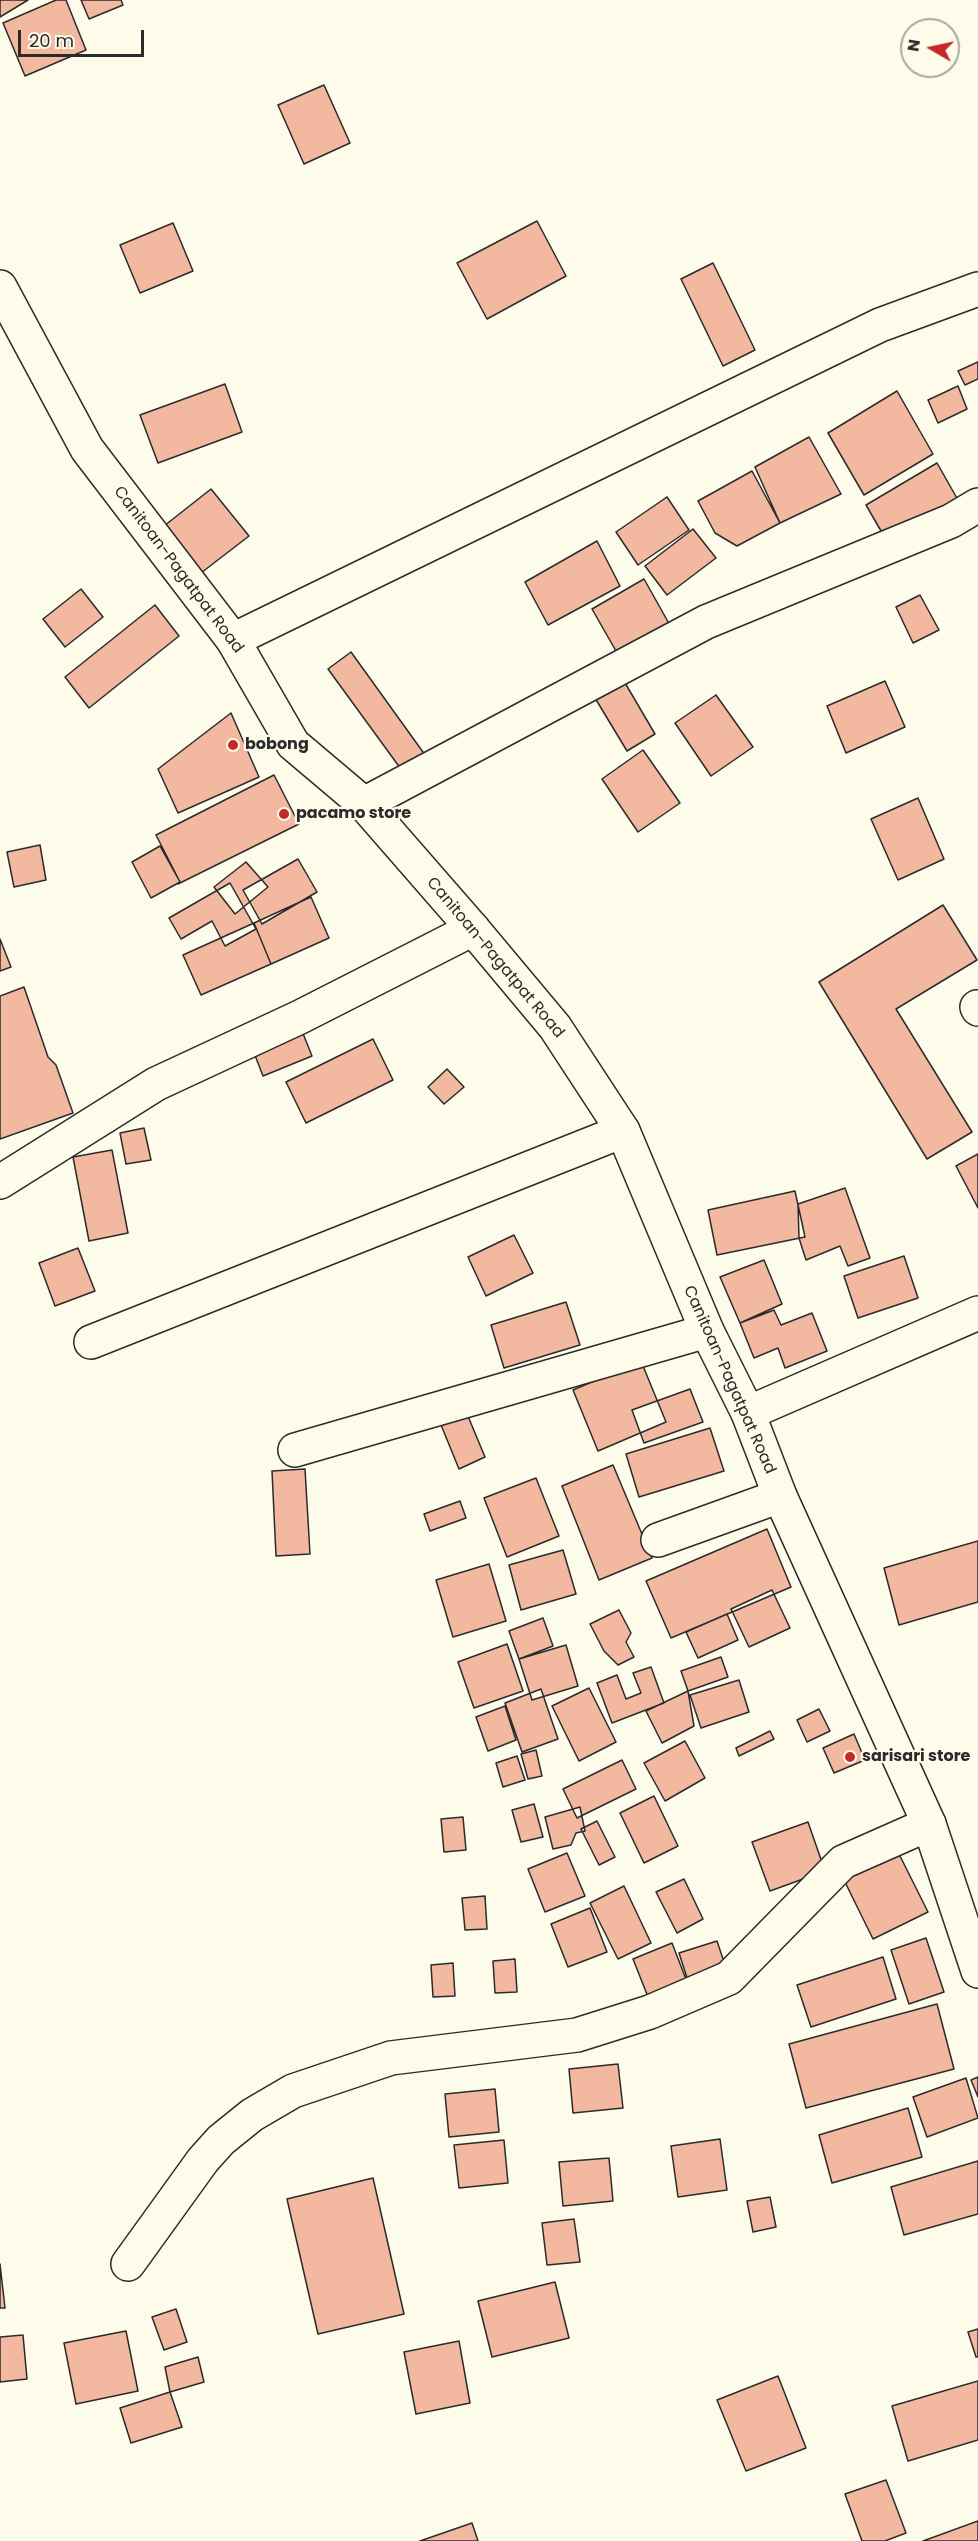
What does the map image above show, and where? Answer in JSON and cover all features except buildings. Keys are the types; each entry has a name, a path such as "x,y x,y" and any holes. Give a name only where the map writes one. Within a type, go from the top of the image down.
{"street":[{"path":"233,640 880,325 978,288"},
{"name":"Canitoan-Pagatpat Road","path":"1,291 87,449 233,640 293,744 364,804 473,929 555,1027 623,1131 707,1331 748,1413 780,1496 929,1824 978,1971"},
{"path":"364,804 706,622 951,521 978,506"},
{"path":"0,1182 156,1084 300,1017 473,929"},
{"path":"92,1342 623,1131"},
{"path":"748,1413 978,1313"},
{"path":"295,1450 707,1331"},
{"path":"658,1540 780,1496"},
{"path":"129,2264 203,2160 221,2140 252,2115 293,2091 391,2058 577,2036 650,2012 729,1978 843,1862 929,1824"}],"place":[{"name":"bobong","path":"233,745"},
{"name":"pacamo store","path":"284,814"},
{"name":"sarisari store","path":"850,1757"}]}
